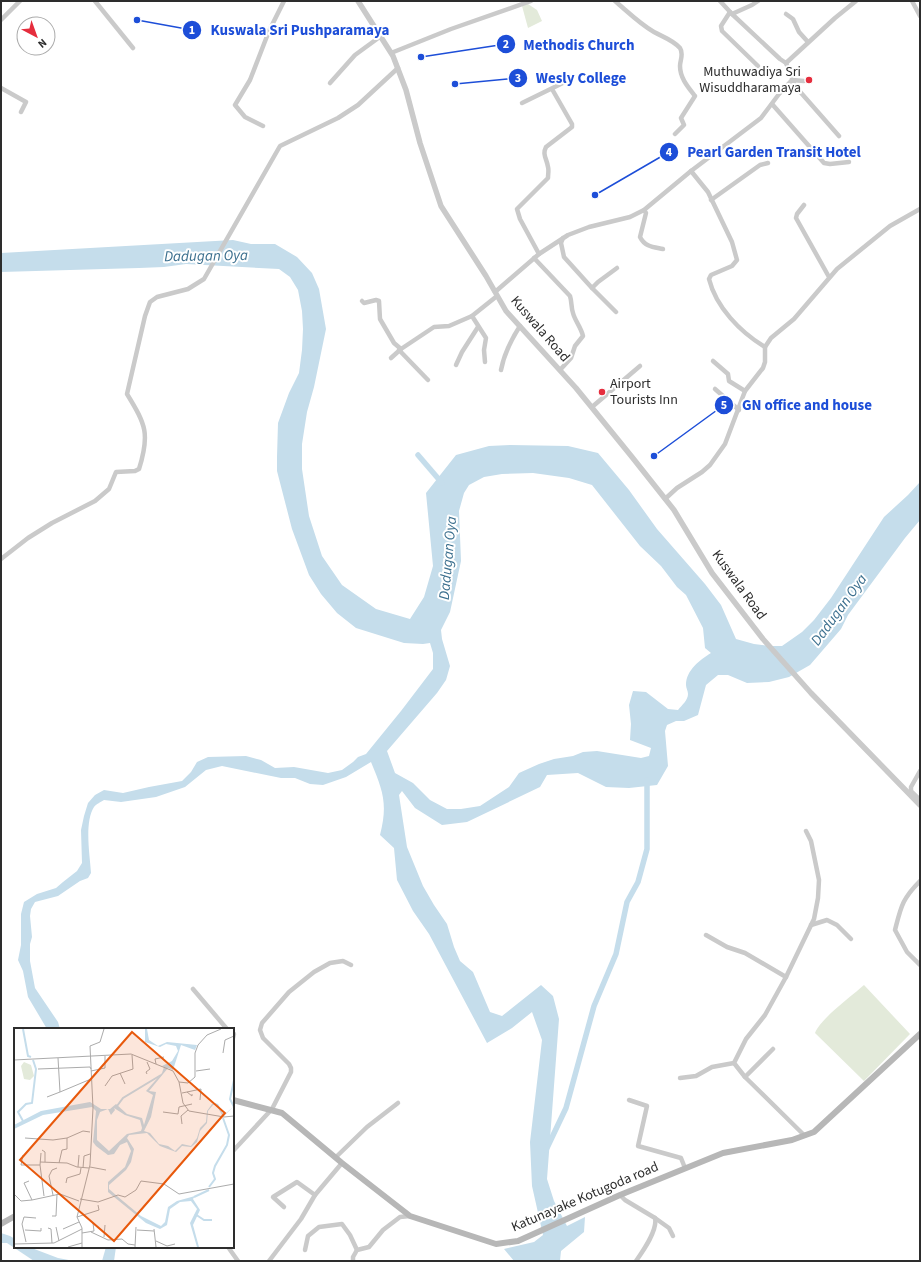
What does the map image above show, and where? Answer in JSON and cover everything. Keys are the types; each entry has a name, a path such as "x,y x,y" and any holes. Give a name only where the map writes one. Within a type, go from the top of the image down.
{"main road":[{"name":"Katunayake Kotugoda road","path":"234,1100 272,1109 282,1113 342,1163 410,1216 496,1244 518,1241 620,1195 723,1154 792,1140 814,1132 920,1034"},
{"path":"1,1224 14,1217"}],"street":[{"path":"1,20 20,1"},
{"path":"95,1 133,48"},
{"path":"263,126 245,118 235,105 250,80 269,31 284,1"},
{"name":"Kuswala Road","path":"358,1 391,53 398,68 406,90 420,143 442,206 506,311 592,407 665,499 688,532 712,573 763,639 811,693 920,805"},
{"path":"391,53 451,29 531,1"},
{"path":"615,1 638,21 670,41 682,52 680,66 682,78 695,96 681,118 684,125 675,134"},
{"path":"720,1 731,13 786,63 795,86 838,136"},
{"path":"758,1 752,5 731,13 720,26 722,31 758,66"},
{"path":"786,63 856,1"},
{"path":"912,1 920,16"},
{"path":"786,14 793,19 799,32 808,42"},
{"path":"330,83 355,55 380,36"},
{"path":"1,559 28,538 52,523 95,501 109,490 116,472 135,472 139,469 146,433 142,418 127,394 145,316 150,302 157,297 188,289 204,279 280,146 338,118 358,105 398,68"},
{"path":"522,104 571,79"},
{"path":"792,80 804,81"},
{"path":"391,358 400,349 434,327 449,326 472,316 534,258 568,235 589,227 630,217 644,210 691,171 761,118 779,94 792,80"},
{"path":"1,88 26,102 21,112"},
{"path":"539,254 520,219 517,210 548,178 548,166 544,156 546,146 572,127 572,124 552,89"},
{"path":"772,104 824,163 830,164 849,162"},
{"path":"711,200 760,165 768,163"},
{"path":"691,171 708,192 732,242 738,260 732,266 711,275 709,278 711,288 719,303 739,328 765,347"},
{"path":"804,205 797,214 796,218 829,277"},
{"path":"644,210 646,213 640,237 643,242 649,246 663,249"},
{"path":"665,499 677,488 710,465 726,444 745,392 765,362 765,347 772,338 794,319 837,269 890,226 919,213"},
{"path":"563,238 561,244 564,257 616,312"},
{"path":"534,258 570,296 573,313 582,330 583,336 575,346 571,358 560,370"},
{"path":"592,288 617,268"},
{"path":"362,301 379,301 380,319 394,343 428,380"},
{"path":"472,316 486,338 484,350 485,362"},
{"path":"501,370 503,358 520,326"},
{"path":"456,365 462,352 478,327"},
{"path":"713,361 728,374 729,381 745,392"},
{"path":"592,407 640,366"},
{"path":"715,388 739,410"},
{"path":"920,771 911,787 911,791 920,800"},
{"path":"734,1063 746,1039 765,1015 786,977 814,919 818,898 819,880 811,841 806,831"},
{"path":"920,881 910,890 902,905 896,930 907,952 920,965"},
{"path":"811,925 828,920 837,925 851,939"},
{"path":"706,935 727,947 745,953 786,977"},
{"path":"234,1150 272,1109 291,1072 289,1064 263,1038 260,1030 262,1023 288,992 314,972 330,962 343,961 351,965"},
{"path":"193,989 226,1028"},
{"path":"745,1077 773,1049"},
{"path":"734,1063 745,1077 804,1135"},
{"path":"680,1078 696,1076 712,1067 734,1063"},
{"path":"629,1100 647,1106 638,1146 681,1158 685,1168"},
{"path":"336,1157 367,1127 398,1103"},
{"path":"269,1261 302,1219 315,1195 342,1163"},
{"path":"284,1207 272,1198 297,1182 315,1195"},
{"path":"620,1195 625,1200 669,1228 673,1236"},
{"path":"353,1261 353,1257 357,1250 368,1247 383,1230 400,1217 410,1216"},
{"path":"636,1261 648,1243 656,1223 655,1218"},
{"path":"305,1250 308,1236 319,1227 342,1224 350,1235 357,1250"},
{"path":"229,1248 238,1261"}],"green space":[{"path":"528,4 537,10 542,21 528,28 522,6"},
{"path":"864,985 910,1034 864,1081 815,1033 818,1027 830,1014"}],"water":[{"name":"Dadugan Oya","path":"233,240 251,244 275,244 297,257 312,273 319,289 326,329 314,387 307,412 302,444 302,469 309,516 322,556 342,585 376,609 410,619 424,597 433,566 426,493 456,455 489,446 568,446 598,453 629,490 657,529 705,584 721,605 736,639 754,644 770,646 782,646 802,632 814,620 831,598 884,517 920,482 920,520 848,615 841,629 810,665 789,677 769,682 747,683 728,675 718,675 706,685 698,715 684,721 676,721 667,725 665,731 668,766 657,785 629,788 606,787 578,773 547,775 540,787 467,822 442,825 415,808 402,791 399,795 407,847 423,886 447,924 460,961 473,972 490,1012 502,1016 541,985 553,996 559,1019 547,1179 554,1201 567,1226 585,1217 584,1232 561,1251 560,1261 514,1261 504,1249 534,1242 543,1235 532,1186 530,1142 542,1040 532,1012 512,1028 487,1043 429,934 413,911 397,880 394,848 380,835 384,815 384,806 379,781 371,762 346,777 323,785 310,784 295,778 281,778 222,766 206,770 185,787 156,797 121,802 104,800 97,804 91,814 88,830 91,873 88,878 80,881 58,896 35,902 31,909 30,916 32,937 30,944 30,961 35,988 58,1022 60,1028 46,1028 28,997 23,971 18,960 21,945 21,914 24,902 37,894 56,888 77,871 82,863 81,830 84,816 88,803 95,795 104,790 123,793 182,781 191,772 197,762 208,757 246,756 261,760 275,768 294,767 328,773 342,770 358,757 366,754 401,711 433,669 433,653 430,643 404,643 356,628 337,613 321,594 309,575 292,529 277,471 278,423 289,393 299,373 302,350 302,311 298,290 290,277 279,269 186,264 164,267 1,272 1,253","holes":["533,473 569,478 592,485 640,546 661,566 677,587 686,595 703,628 705,648 711,653 698,662 688,675 686,685 688,696 678,710 668,709 646,692 633,691 629,705 631,724 630,740 651,748 649,756 641,758 597,751 583,752 573,756 554,759 519,773 509,787 480,806 461,809 447,809 430,800 413,783 395,773 387,751 437,693 446,680 450,666 442,639 441,630 450,612 461,561 459,511 464,493 469,485 484,477 502,474"]},
{"path":"1,1233 14,1238 14,1248 7,1243 1,1243"},
{"path":"14,1248 32,1248 58,1258 74,1261 34,1261"},
{"path":"106,1248 116,1248 114,1261 102,1261"}],"waterway":[{"path":"418,455 442,483"},
{"path":"546,1150 566,1108 594,1006 616,954 627,902 638,882 647,849 647,780"}],"place":[{"name":"Kuswala Sri Pushparamaya","path":"137,20"},
{"name":"Methodis Church","path":"421,57"},
{"name":"Muthuwadiya Sri Wisuddharamaya","path":"809,80"},
{"name":"Wesly College","path":"455,84"},
{"name":"Pearl Garden Transit Hotel","path":"595,195"},
{"name":"Airport Tourists Inn","path":"602,392"},
{"name":"GN office and house","path":"654,456"}]}
